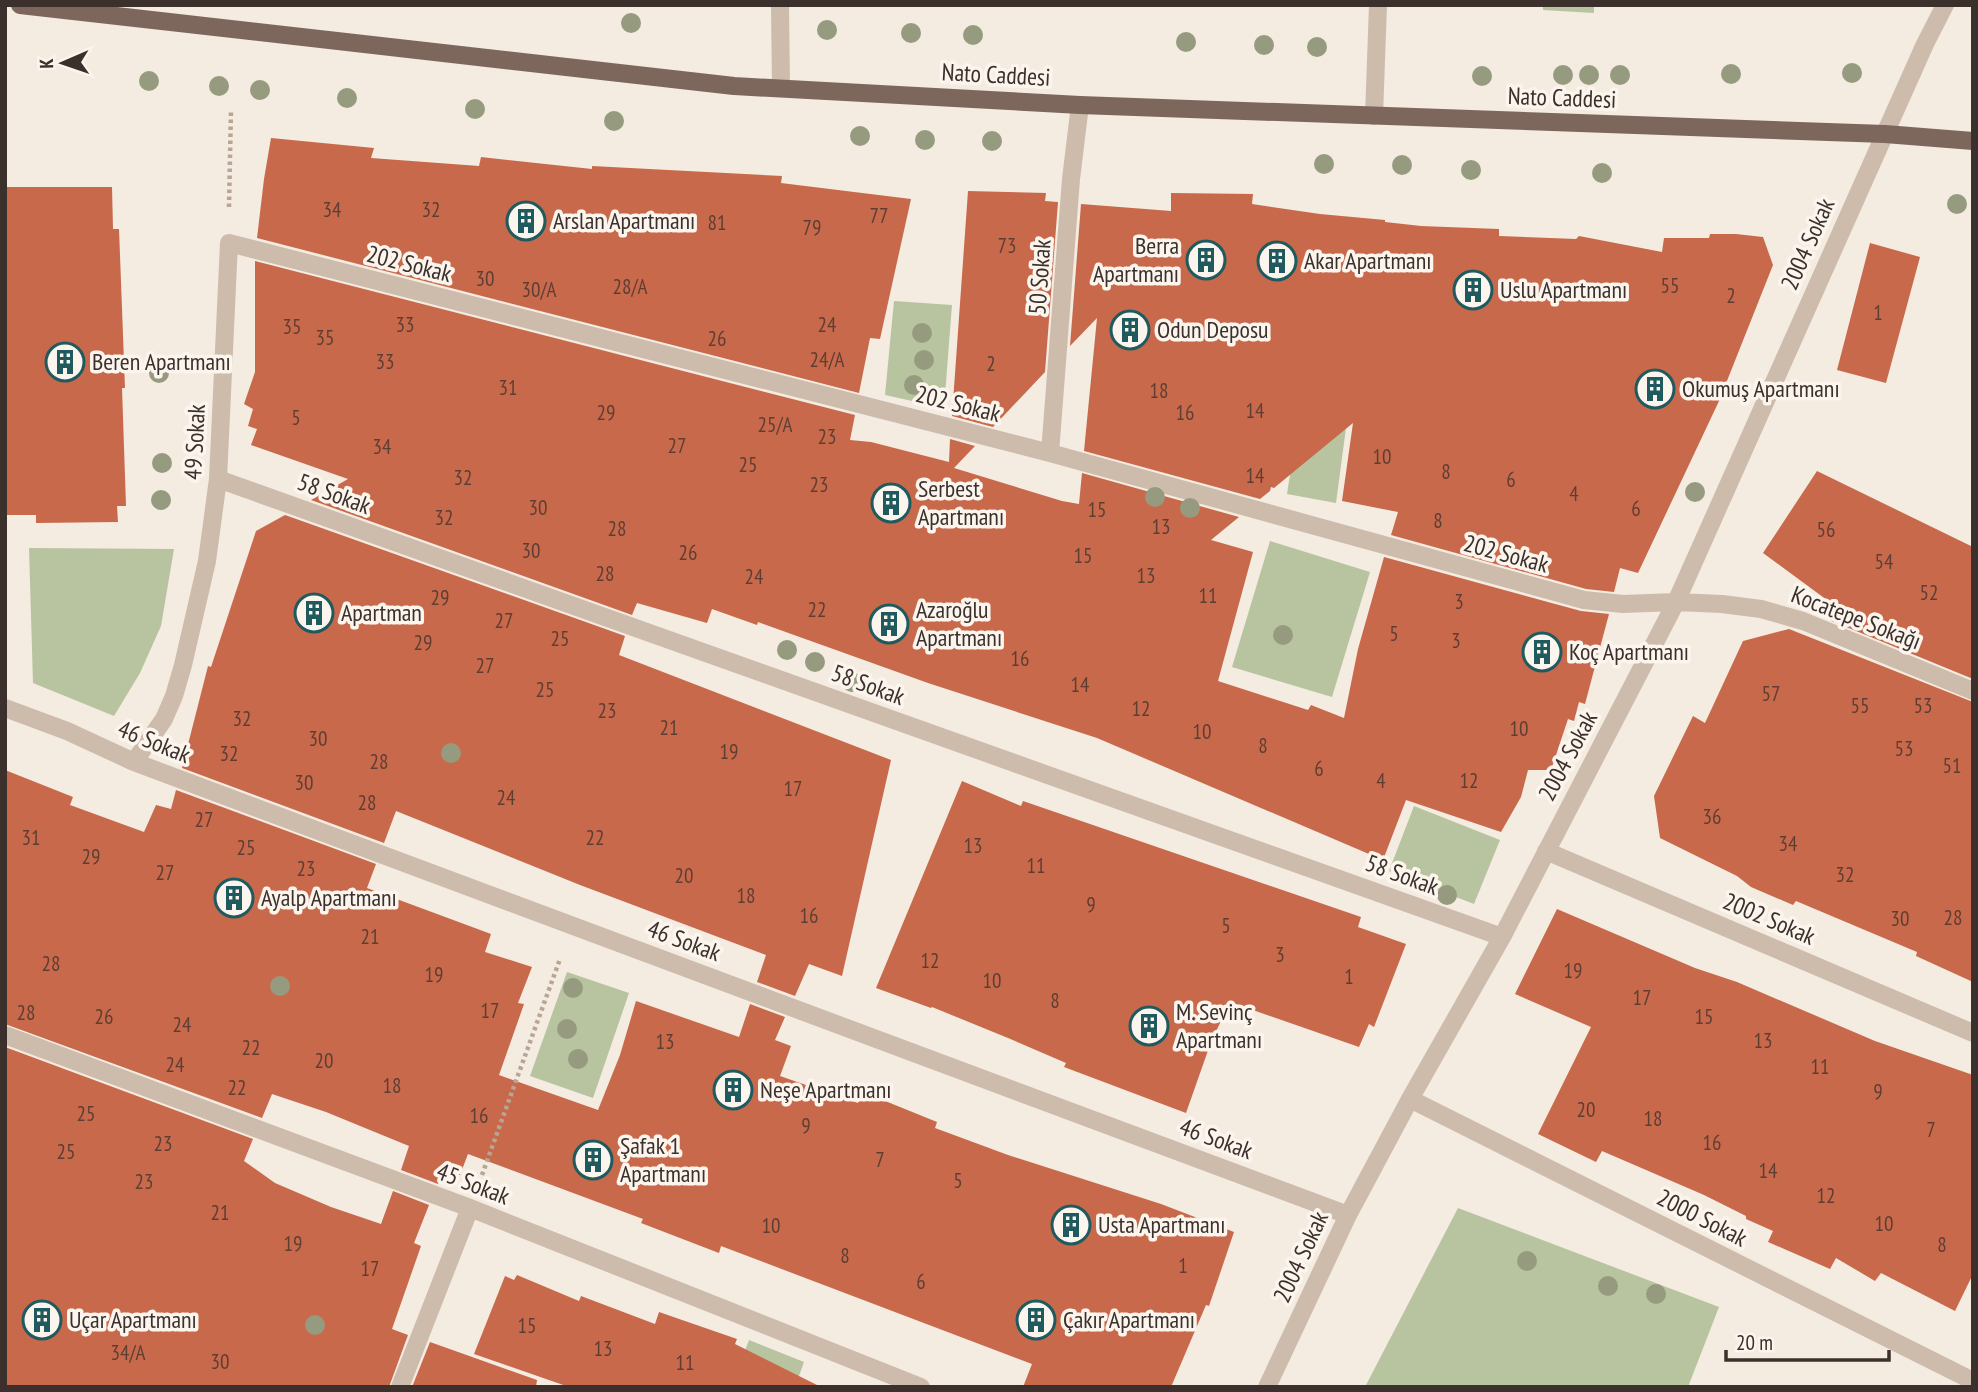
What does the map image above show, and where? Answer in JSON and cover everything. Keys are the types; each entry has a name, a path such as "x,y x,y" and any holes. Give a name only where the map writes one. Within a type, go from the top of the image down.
{"main road":[{"name":"Nato Caddesi","path":"20,5 734,86 1080,105 1885,134 1973,141"}],"street":[{"path":"780,5 781,88"},
{"path":"1374,116 1378,5"},
{"name":"2004 Sokak","path":"1267,1387 1348,1215 1502,937 1676,603 1925,44 1945,5"},
{"name":"50 Sokak","path":"1050,453 1071,179 1080,105"},
{"name":"202 Sokak","path":"229,243 1050,453 1584,600 1623,604 1676,603"},
{"name":"49 Sokak","path":"134,762 164,719 174,696 207,561 218,479 229,243"},
{"name":"58 Sokak","path":"218,479 1502,937"},
{"name":"Kocatepe Sokağı","path":"1676,603 1722,604 1761,609 1803,621 1973,691"},
{"name":"46 Sokak","path":"5,708 67,731 134,762 1348,1215"},
{"name":"2002 Sokak","path":"1545,851 1973,1033"},
{"name":"45 Sokak","path":"5,1035 470,1208 921,1387"},
{"name":"2000 Sokak","path":"1410,1099 1973,1381"},
{"path":"400,1387 470,1208"},
{"path":"1970,1387 1973,1381"}],"path":[{"path":"229,243 231,110"},
{"path":"470,1208 572,925"}],"green space":[{"path":"1543,5 1594,5 1594,13 1543,10"},
{"path":"894,301 952,305 944,408 885,395"},
{"path":"1308,359 1355,360 1336,503 1287,494"},
{"path":"1270,541 1370,572 1332,697 1232,667"},
{"path":"29,548 174,549 161,626 140,673 114,716 33,683"},
{"path":"1414,806 1500,840 1474,904 1389,871"},
{"path":"567,972 629,993 593,1098 530,1076"},
{"path":"1458,1208 1719,1307 1688,1387 1365,1387"},
{"path":"749,1340 804,1362 795,1387 731,1387"}],"building":[{"path":"271,138 374,148 371,158 479,166 481,157 592,169 592,166 782,176 781,183 911,199 880,339 870,338 859,393 257,238"},
{"name":"Beren Apartmanı","path":"5,187 112,187 113,229 119,229 125,388 122,388 126,506 117,506 118,522 36,523 36,515 5,515"},
{"path":"968,191 1046,193 1045,201 1058,202 1045,372 993,427 952,416"},
{"path":"1171,193 1253,194 1252,204 1320,214 1421,226 1499,229 1499,236 1576,239 1579,236 1662,252 1664,238 1709,238 1710,234 1763,237 1773,265 1719,401 1638,573 1620,568 1614,592 1586,589 1391,535 1398,512 1342,501 1353,423 1274,488 1271,487 1260,499 1084,451 1097,318 1070,346 1081,204 1171,211"},
{"path":"1870,243 1920,257 1886,383 1837,370"},
{"path":"255,261 855,415 850,440 871,442 949,462 950,439 975,446 954,468 1062,501 1079,504 1082,473 1239,517 1211,540 1253,552 1218,681 1308,710 1311,705 1344,718 1358,649 1384,557 1581,611 1609,614 1585,704 1579,702 1574,721 1568,719 1551,770 1528,770 1521,797 1501,832 1406,800 1383,860 1097,738 928,683 758,622 757,625 712,609 707,623 637,603 632,615 311,500 348,479 251,445 257,429 248,426 253,409 244,404 255,372"},
{"path":"1817,471 1973,547 1973,679 1827,619 1846,614 1763,553"},
{"path":"285,515 625,636 619,655 891,760 842,976 809,964 795,996 757,982 766,955 580,885 396,811 384,843 182,768 208,666 211,667 256,531"},
{"path":"1789,629 1973,702 1973,982 1916,956 1917,952 1796,901 1793,905 1751,887 1737,876 1660,838 1654,796 1693,716 1705,723 1743,641"},
{"path":"5,770 73,797 70,805 144,832 156,805 171,809 176,790 376,864 367,888 491,934 485,952 532,967 518,1003 524,1004 499,1075 598,1110 620,1055 636,1001 739,1037 750,1004 785,1017 775,1040 791,1046 780,1076 858,1103 863,1092 937,1122 935,1128 1008,1155 1161,1204 1234,1232 1209,1306 1206,1305 1171,1387 1023,1387 1032,1364 721,1246 719,1253 641,1223 643,1219 468,1154 460,1175 444,1168 438,1184 401,1170 409,1146 326,1112 272,1094 262,1118 5,1024"},
{"path":"962,781 1021,806 1023,801 1361,917 1358,927 1406,944 1374,1027 1369,1024 1359,1047 1230,1002 1211,1042 1186,1113 1064,1067 1066,1063 932,1007 876,988"},
{"path":"1557,909 1875,1041 1973,1075 1973,1274 1955,1311 1881,1273 1875,1281 1836,1258 1830,1269 1768,1242 1773,1231 1704,1195 1602,1151 1596,1162 1538,1134 1591,1027 1515,994"},
{"path":"5,1047 253,1139 244,1161 275,1183 331,1207 381,1224 393,1191 429,1205 414,1243 421,1246 392,1329 408,1335 389,1387 5,1387"},
{"path":"517,1275 579,1301 581,1296 655,1324 659,1312 737,1339 735,1344 821,1387 569,1387 474,1354 505,1276 514,1280"},
{"path":"430,1342 537,1380 536,1387 412,1387"}],"place":[{"name":"Arslan Apartmanı","path":"526,221"},
{"name":"Berra Apartmanı","path":"1206,260"},
{"name":"Akar Apartmanı","path":"1277,261"},
{"name":"Uslu Apartmanı","path":"1473,290"},
{"name":"Odun Deposu","path":"1130,330"},
{"name":"Beren Apartmanı","path":"65,362"},
{"name":"Okumuş Apartmanı","path":"1655,389"},
{"name":"Serbest Apartmanı","path":"891,503"},
{"name":"Apartman","path":"314,613"},
{"name":"Azaroğlu Apartmanı","path":"889,624"},
{"name":"Koç Apartmanı","path":"1542,652"},
{"name":"Ayalp Apartmanı","path":"234,898"},
{"name":"M. Sevinç Apartmanı","path":"1149,1026"},
{"name":"Neşe Apartmanı","path":"733,1090"},
{"name":"Şafak 1 Apartmanı","path":"593,1160"},
{"name":"Usta Apartmanı","path":"1071,1225"},
{"name":"Uçar Apartmanı","path":"42,1320"},
{"name":"Çakır Apartmanı","path":"1036,1320"}]}
